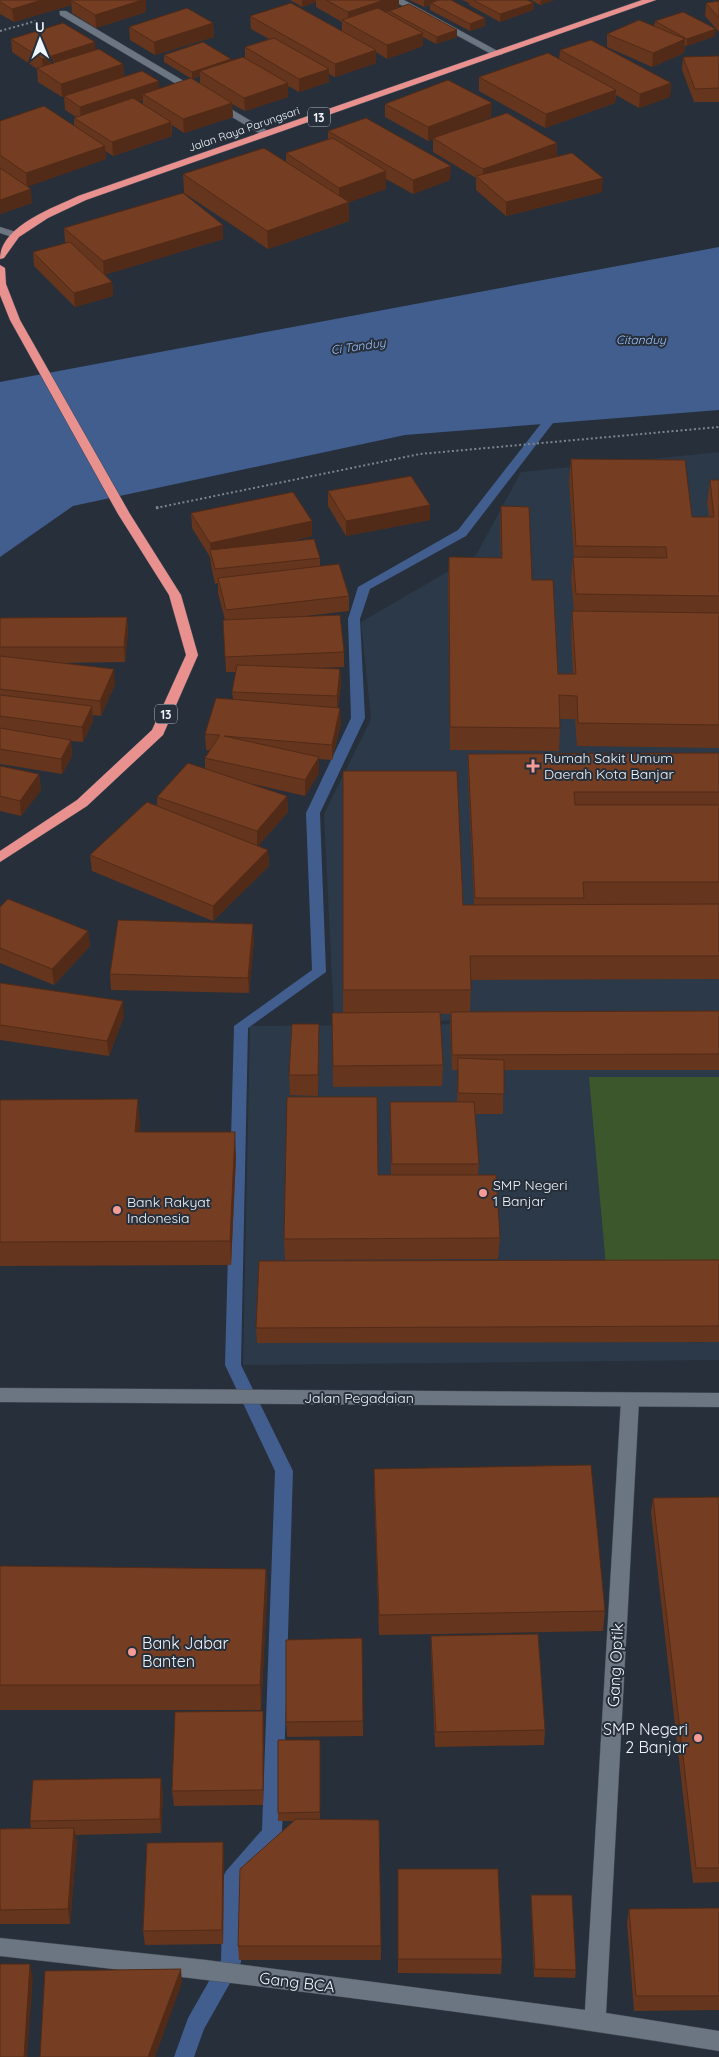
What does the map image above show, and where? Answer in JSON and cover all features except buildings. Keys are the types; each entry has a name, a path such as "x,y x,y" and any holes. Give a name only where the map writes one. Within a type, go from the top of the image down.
{"highway":[{"name":"Jalan Raya Parungsari","path":"0,256 15,235 44,216 82,198 651,0"},
{"name":"13","path":"0,268 1,284 15,320 124,514 176,595 192,655 158,732 82,803 0,857"}],"street":[{"path":"397,0 498,54"},
{"path":"63,13 79,8"},
{"path":"63,13 268,134"},
{"path":"0,230 15,235"},
{"name":"Jalan Pegadaian","path":"0,1395 719,1400"},
{"name":"Gang Optik","path":"594,2021 630,1400"},
{"name":"Gang BCA","path":"0,1947 206,1970 594,2021 719,2041"}],"path":[{"path":"0,31 63,13"},
{"path":"124,514 420,454 719,427"}],"shaded area":[{"name":"Rumah Sakit Umum Daerah Kota Banjar","path":"719,452 719,1020 334,1021 324,814 371,719 361,622 476,555 521,472"},
{"name":"SMP Negeri 1 Banjar","path":"719,1022 719,1360 243,1365 250,1026"}],"green space":[{"path":"589,1077 719,1077 719,1266 606,1266"}],"water":[{"name":"Citanduy","path":"719,247 719,410 405,435 73,506 0,557 0,382"}],"waterway":[{"path":"184,2057 195,2025 231,1962 233,1877 272,1833 284,1471 233,1365 241,1026 319,972 313,813 358,718 354,619 364,587 462,533 547,423"}],"place":[{"name":"Rumah Sakit Umum Daerah Kota Banjar","path":"533,766"},
{"name":"SMP Negeri 1 Banjar","path":"483,1193"},
{"name":"Bank Rakyat Indonesia","path":"117,1210"},
{"name":"Bank Jabar Banten","path":"132,1652"},
{"name":"SMP Negeri 2 Banjar","path":"698,1738"}],"water label":[{"name":"Ci Tanduy","path":"358,346"}]}
